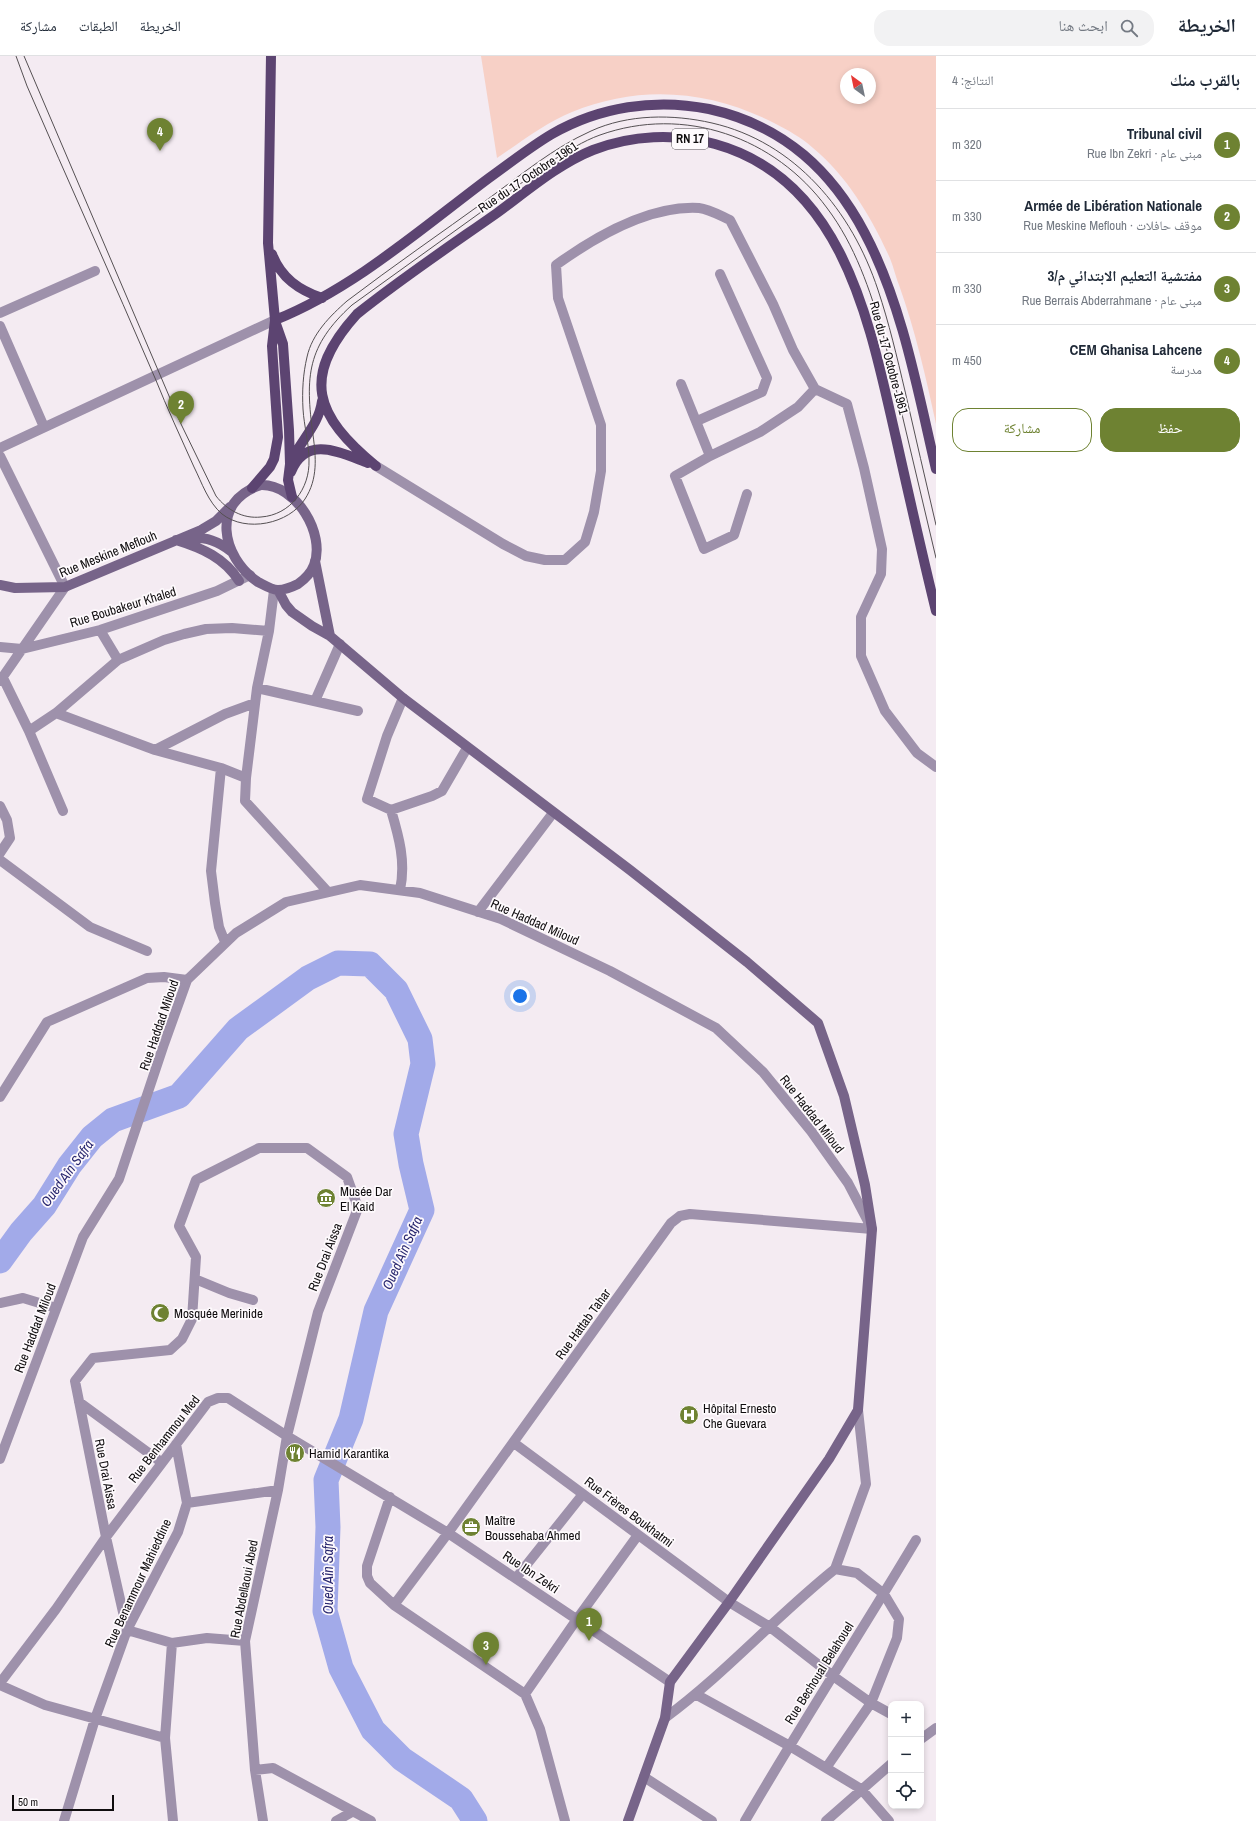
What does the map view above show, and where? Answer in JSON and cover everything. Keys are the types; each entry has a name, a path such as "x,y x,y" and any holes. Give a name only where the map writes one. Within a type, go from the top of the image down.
{"main road":[{"path":"252,488 269,485 292,497 306,514 312,529 316,549 315,561 312,569 301,581 288,588 276,590 263,585 250,575 234,554 227,540 226,530 227,516 233,504 252,488 270,467 277,449 278,437 272,346 275,320 268,243 271,56"},
{"name":"Rue du 17 Octobre 1961","path":"275,320 304,308 350,282 529,149 576,122 603,112 648,105 673,104 698,107 724,113 765,128 796,149 829,179 856,217 881,265 901,324 936,469"},
{"name":"Rue du 17 Octobre 1961","path":"376,466 354,447 335,426 328,414 322,398 323,372 327,358 340,333 357,314 569,162 590,151 613,143 660,137 699,140 742,153 766,166 794,189 822,223 850,272 874,345 936,611"},
{"path":"268,243 274,259 282,273 293,285 307,293 322,298"},
{"path":"275,320 283,344 290,464 288,480 292,497"},
{"path":"290,464 295,453 317,421 321,412 322,398"},
{"path":"288,480 297,461 308,453 323,448 376,466"},
{"name":"Rue Meskine Meflouh","path":"0,585 15,588 65,587 208,526 233,504"},
{"name":"Rue Meskine Meflouh","path":"176,540 198,537 209,539 219,543 234,554"},
{"path":"176,540 195,546 221,560 228,566 239,581"},
{"path":"315,561 330,636"},
{"path":"276,590 292,612 330,636 403,698 467,748 630,870 747,962 818,1023 844,1096 865,1185 872,1229 858,1410 829,1459 729,1602 670,1682 665,1718 628,1821"}],"street":[{"path":"376,466 503,544 526,556 545,560 565,560 585,542 594,512 601,471 601,425 558,298 556,265 586,244 625,225 662,210 700,208 730,220 773,304 793,350 816,388 847,404 864,468 882,549 881,574 861,617 862,656 885,711 917,753 936,767"},
{"path":"0,313 95,271"},
{"path":"697,421 762,392 767,378 720,274"},
{"path":"0,448 275,320"},
{"path":"0,326 44,427"},
{"path":"681,384 710,456"},
{"path":"747,494 734,535 704,549 675,476 710,456 760,432 798,408 816,388"},
{"path":"0,456 65,587 1,680 29,731 63,811"},
{"name":"Rue Boubakeur Khaled","path":"0,647 22,649 100,630 217,591 250,575"},
{"path":"276,590 257,688 246,778 245,801 328,892"},
{"path":"29,731 56,713 118,660 184,634 206,629 232,628 269,631"},
{"path":"100,630 118,660"},
{"path":"315,701 340,644"},
{"path":"257,688 358,712"},
{"path":"403,698 386,736 367,799 391,810 442,791 467,748"},
{"path":"155,750 225,714 255,703"},
{"path":"56,713 155,750 221,768 246,778"},
{"path":"221,768 211,871 219,927 225,942"},
{"path":"0,806 6,820 10,838 0,853"},
{"path":"391,810 400,841 404,873 400,890"},
{"path":"478,912 553,813"},
{"path":"0,860 90,927 147,952"},
{"name":"Rue Haddad Miloud","path":"0,1459 84,1237 119,1179 187,980 236,933 286,902 360,885 420,893 501,919 610,971 716,1028 763,1072 811,1131 848,1183 872,1229"},
{"path":"0,1097 47,1022 147,978 164,977 187,980"},
{"name":"Rue Drai Aissa","path":"127,1630 106,1537 75,1381 93,1358 170,1350 182,1339 192,1320 196,1258 179,1226 196,1180 259,1148 307,1148 347,1177 358,1208 318,1312 288,1436"},
{"name":"Rue Hattab Tahar","path":"394,1605 514,1443 667,1229 680,1216 690,1214 872,1229"},
{"path":"195,1279 229,1293 253,1300"},
{"path":"0,1303 23,1298 56,1308"},
{"name":"Rue Benhammou Med","path":"106,1537 161,1462 208,1402 218,1398 228,1398 375,1488"},
{"path":"79,1402 161,1462"},
{"path":"665,1718 697,1694 810,1588 835,1569 866,1484 858,1410"},
{"name":"Rue Abdellaoui Abed","path":"263,1821 255,1770 244,1641 278,1490 288,1436"},
{"name":"Rue Frères Boukhatmi","path":"514,1443 729,1602 770,1627 833,1676 871,1703 888,1712"},
{"name":"Rue Benammour Mahieddine","path":"64,1821 95,1719 127,1630 178,1532 187,1503 176,1444"},
{"name":"Rue Ibn Zekri","path":"375,1488 448,1533 670,1682"},
{"path":"187,1503 278,1490"},
{"path":"516,1578 583,1494"},
{"path":"390,1497 367,1566 366,1576 370,1583 394,1605 525,1694 540,1729 565,1821"},
{"path":"525,1694 638,1535"},
{"path":"106,1537 56,1609 0,1684 45,1705 165,1738"},
{"name":"Rue Bechoual Belahouel","path":"745,1821 788,1746 884,1594 916,1540"},
{"path":"826,1768 871,1703 897,1638 899,1619 884,1594 857,1573 835,1569"},
{"path":"127,1630 172,1643 207,1638 244,1641"},
{"path":"172,1643 165,1738 173,1821"},
{"path":"697,1694 861,1789 889,1821"},
{"path":"924,1734 936,1728"},
{"path":"826,1821 888,1766"},
{"path":"255,1770 273,1768 371,1821"},
{"path":"644,1777 712,1821"},
{"path":"336,1821 352,1812"}],"shaded area":[{"path":"481,56 936,56 936,424 910,319 891,262 881,239 856,196 836,170 813,148 795,134 750,112 725,103 700,98 649,94 623,97 598,103 572,112 562,116 524,139 497,158"}],"waterway":[{"name":"Oued Aîn Safra","path":"0,1261 21,1232 44,1206 69,1166 92,1137 113,1120 179,1096 238,1029 308,978 338,963 370,964 396,990 420,1039 423,1064 406,1134 411,1164 422,1210 376,1311 351,1419 326,1480 328,1527 325,1611 341,1668 373,1730 402,1759 461,1799 475,1821"}],"tram line":[{"path":"16,56 27,86 169,412 203,486 217,509 232,520 255,524 278,520 289,515 298,508 305,499 312,484 315,468 315,451 309,396 313,363 326,334 352,305 552,161 576,146 600,135 632,127 664,124 695,126 726,134 754,146 781,162 806,183 837,222 861,268 883,334 936,558"},
{"path":"24,56 181,424 216,496 230,509 248,517 271,515 289,506 302,490 306,481 309,460 303,402 303,383 309,349 322,326 347,301 538,162 564,145 605,125 635,119 666,117 712,123 742,132 769,146 794,163 816,184 836,207 853,233 867,261 882,302 899,366 936,525"}],"place":[{"name":"CEM Ghanisa Lahcene","path":"160,151"},
{"name":"Armée de Libération Nationale","path":"181,424"},
{"name":"Musée Dar El Kaid","path":"326,1198"},
{"name":"Mosquée Merinide","path":"160,1313"},
{"name":"Hôpital Ernesto Che Guevara","path":"689,1415"},
{"name":"Hamid Karantika","path":"295,1453"},
{"name":"Maître Boussehaba Ahmed","path":"471,1527"},
{"name":"Tribunal civil","path":"589,1641"},
{"name":"مفتشية التعليم الابتدائي م/3","path":"486,1665"}]}
